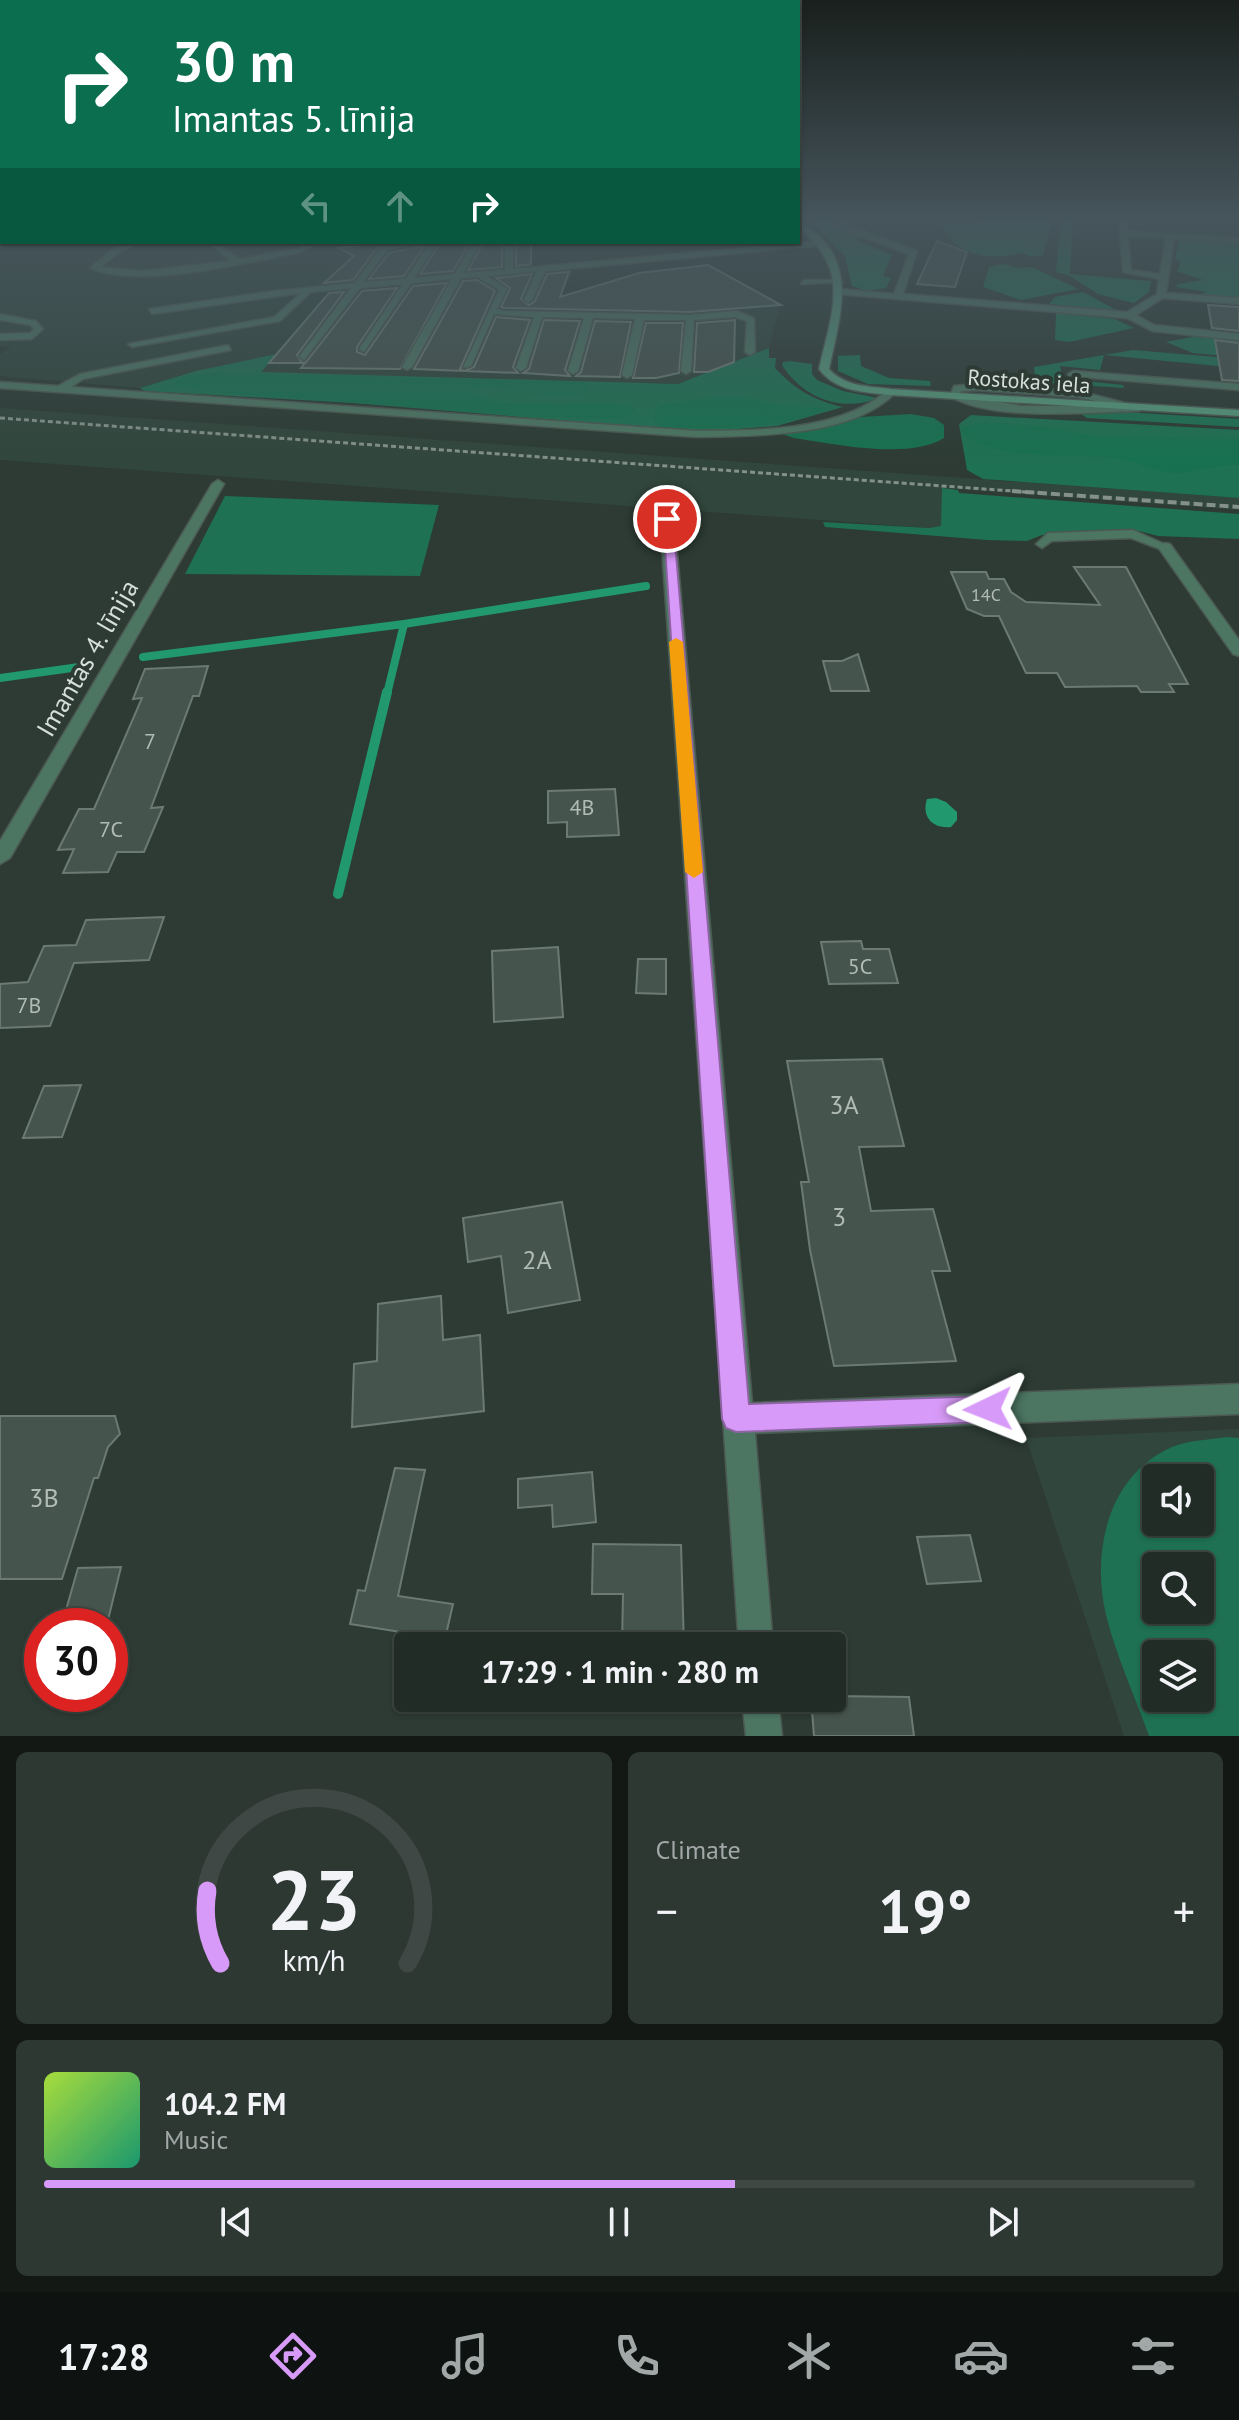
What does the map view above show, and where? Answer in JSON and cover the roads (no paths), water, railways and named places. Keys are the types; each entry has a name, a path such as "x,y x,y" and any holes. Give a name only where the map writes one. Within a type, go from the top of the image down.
{"street":[{"name":"Rostokas iela","path":"837,300 824,369 833,379 843,383 891,392 1239,413"},
{"path":"947,300 1129,315 1152,328 1239,337"},
{"path":"1129,315 1153,300"},
{"path":"1073,374 1239,387"},
{"name":"Imantas 4. līnija","path":"0,858 218,484"},
{"path":"667,519 755,1632"},
{"path":"1165,547 1239,651"},
{"path":"736,1419 1239,1399"},
{"path":"761,1712 764,1736"}],"lane":[{"path":"152,311 231,300"},
{"path":"132,344 277,319 298,300"},
{"path":"304,357 345,300"},
{"path":"364,349 395,300"},
{"path":"407,367 445,300"},
{"path":"466,366 497,300"},
{"path":"492,310 502,314 690,318 736,314 751,320 750,352"},
{"path":"521,368 539,315"},
{"path":"573,371 589,316"},
{"path":"0,317 33,323 39,329 32,336 0,337"},
{"path":"627,375 640,317"},
{"path":"686,371 690,318"},
{"path":"59,390 80,377 228,348"},
{"path":"0,385 697,434 767,432 821,423 873,407 884,402 891,392"},
{"path":"1042,544 1048,537 1133,534 1165,547"}],"waterway":[{"path":"404,624 646,586"},
{"path":"143,657 404,624"},
{"path":"387,694 404,624"},
{"path":"0,678 79,667"},
{"path":"338,894 387,692"}],"railway":[{"path":"0,418 1024,492"},
{"path":"1012,491 1024,492"},
{"path":"1024,492 1239,507"},
{"path":"1024,492 1040,493"}]}
